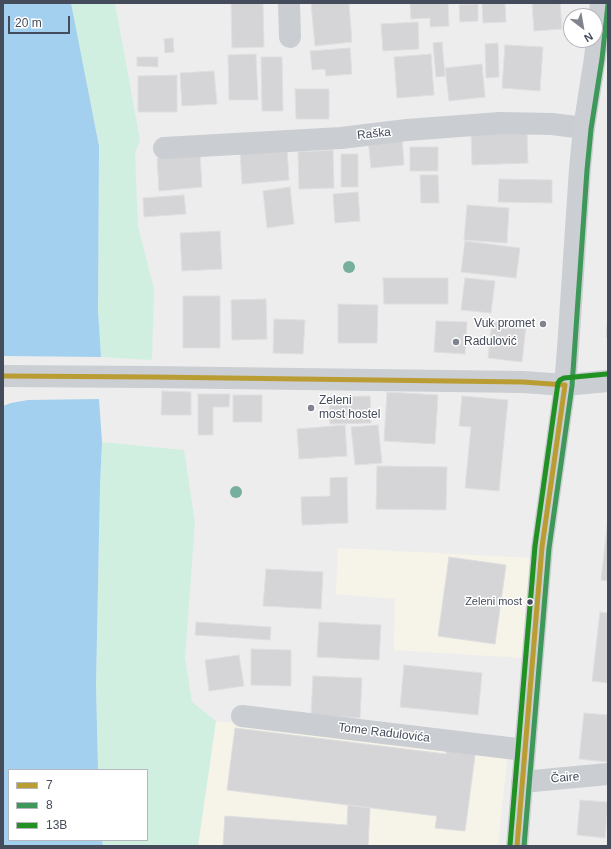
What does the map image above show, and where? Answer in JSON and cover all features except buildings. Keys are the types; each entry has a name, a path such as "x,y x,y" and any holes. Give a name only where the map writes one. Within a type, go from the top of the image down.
{"main road":[{"path":"517,846 542,547 565,384 570,331 578,187 584,128 595,58 601,3"},
{"path":"3,376 523,382 565,384 608,380"}],"street":[{"path":"289,3 290,37"},
{"name":"Raška","path":"164,148 341,138 407,130 500,123 552,124 584,128"},
{"name":"Tome Radulovića","path":"242,716 525,750"},
{"name":"Čaire","path":"522,782 608,774"}],"shaded area":[{"path":"338,548 532,558 523,658 394,650 395,599 336,594"},
{"path":"216,721 508,751 498,846 198,846"}],"green space":[{"path":"71,3 115,3 140,140 135,153 138,226 154,289 152,360 101,357 98,311 99,146"},
{"path":"102,442 184,450 195,523 185,658 192,702 216,721 198,846 103,846 102,841 148,841 148,769 98,769 96,685"}],"water":[{"path":"3,3 71,3 99,146 98,311 101,357 99,399 102,442 96,685 98,769 8,769 8,841 102,841 103,846 3,846"}],"pier":[{"path":"3,356 103,357 101,399 28,400 3,406"}],"transit line":[{"name":"8","path":"524,846 549,548 572,386 587,170 608,4"},
{"name":"13B","path":"510,845 535,546 558,383 564,378 607,374"},
{"name":"7","path":"3,376 523,382 565,385 542,547 517,846"}],"place":[{"name":"Vuk promet","path":"543,324"},
{"name":"Radulović","path":"456,342"},
{"name":"Zeleni most hostel","path":"311,408"},
{"name":"Zeleni most","path":"530,602"}]}
